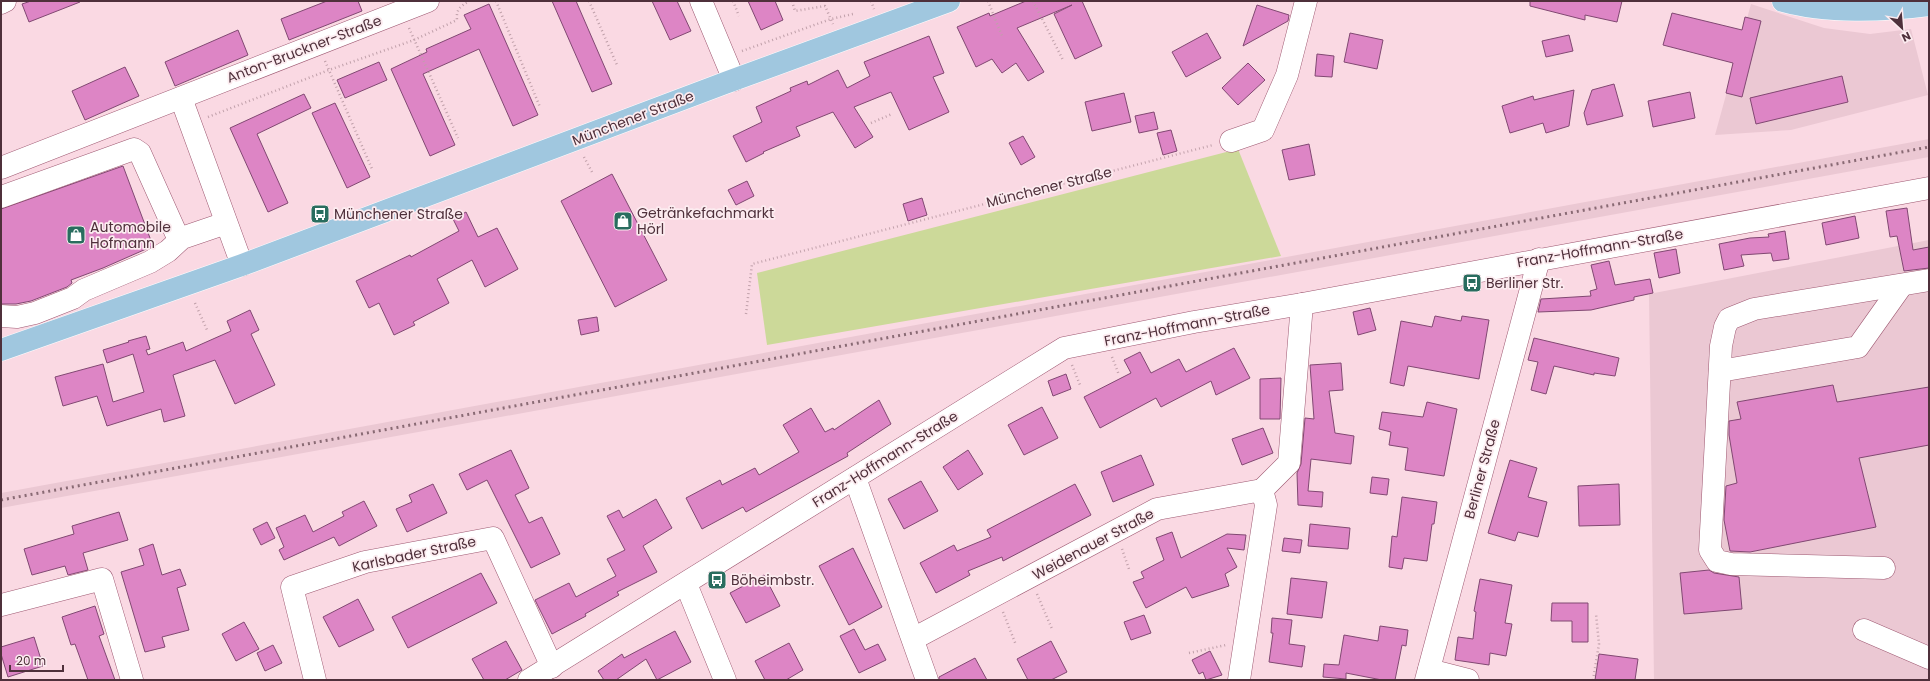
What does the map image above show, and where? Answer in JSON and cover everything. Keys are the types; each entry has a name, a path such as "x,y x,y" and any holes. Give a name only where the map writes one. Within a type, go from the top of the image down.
{"main road":[{"name":"Münchener Straße","path":"1,350 242,265 734,80 949,1"},
{"path":"1792,2 1848,9 1929,5"}],"street":[{"path":"1,3 5,1"},
{"name":"Anton-Bruckner-Straße","path":"1,168 318,44 392,9 428,1"},
{"path":"701,1 734,80"},
{"path":"1231,141 1263,130 1287,75 1306,1"},
{"path":"181,98 242,265"},
{"path":"88,134 99,161"},
{"path":"1,197 131,149 138,150 179,240"},
{"name":"Franz-Hoffmann-Straße","path":"529,680 686,584 1064,348 1194,322 1302,304 1929,188"},
{"path":"1,316 17,317 35,313 73,298 84,290 150,262 168,250 179,240 226,223"},
{"name":"Berliner Straße","path":"1427,675 1539,259"},
{"path":"1884,568 1731,564 1717,561 1710,550 1710,544 1720,371 1725,327 1729,319 1754,309 1929,280"},
{"path":"1720,371 1858,347 1902,285"},
{"path":"1239,680 1266,505 1262,490 1289,463 1302,304"},
{"path":"855,478 927,680"},
{"name":"Weidenauer Straße","path":"913,639 1157,510 1262,490"},
{"name":"Karlsbader Straße","path":"315,680 292,587 365,562 493,538 552,667"},
{"path":"1,605 102,579 132,680"},
{"path":"686,584 725,680"},
{"path":"1864,630 1929,658"},
{"path":"1427,675 1468,680"}],"path":[{"path":"202,119 329,70 414,40 457,20 456,12 459,7 469,1"},
{"path":"496,1 540,107"},
{"path":"589,1 617,65"},
{"path":"733,1 739,16"},
{"path":"792,1 795,11 824,6 840,41"},
{"path":"988,1 1002,36"},
{"path":"1033,1 1063,60"},
{"path":"866,10 874,8"},
{"path":"392,9 414,40 458,138"},
{"path":"724,57 831,19 859,12"},
{"path":"318,44 372,169"},
{"path":"871,123 892,114"},
{"name":"Münchener Straße","path":"746,314 752,264 1231,141"},
{"path":"188,284 207,330"},
{"path":"1030,577 1052,629"},
{"path":"996,595 1016,645"},
{"path":"1593,680 1600,644 1596,614"},
{"path":"1189,653 1245,640"}],"shaded area":[{"path":"1751,4 1824,28 1870,34 1911,29 1928,95 1791,130 1715,135"},
{"path":"1929,139 1929,157 1,508 1,493"},
{"path":"1929,240 1929,680 1654,680 1649,294"}],"green space":[{"path":"1238,149 1281,256 767,345 757,273"}],"building":[{"path":"31,1 80,2 29,22 22,4"},
{"path":"327,1 358,1 362,11 289,40 281,19"},
{"path":"552,1 576,1 612,84 592,92"},
{"path":"652,1 677,1 691,31 670,40"},
{"path":"748,1 775,1 783,20 761,30"},
{"path":"1026,1 1082,1 1102,46 1075,59 1054,14 1072,5 1017,28 1044,72 1028,81 1016,63 1002,73 992,59 976,67 957,27 989,13 990,16"},
{"path":"1530,1 1622,1 1617,22 1585,15 1585,20 1530,6"},
{"path":"489,4 538,115 513,126 479,49 423,74 455,145 430,156 391,69 427,52 426,49 471,29 464,15"},
{"path":"1257,5 1289,15 1288,21 1243,46"},
{"path":"1672,13 1742,30 1745,17 1761,21 1742,97 1726,93 1733,63 1663,45"},
{"path":"238,30 248,55 175,86 165,62"},
{"path":"1207,33 1221,58 1186,77 1172,52"},
{"path":"1350,33 1383,40 1377,69 1344,62"},
{"path":"1569,35 1573,51 1546,57 1542,41"},
{"path":"929,36 944,73 933,77 949,112 909,130 891,92 854,107 873,137 855,148 833,112 796,127 800,136 763,152 764,153 746,162 733,136 762,122 756,107 791,91 790,88 807,81 808,85 838,70 847,88 870,76 864,62"},
{"path":"1317,54 1334,56 1332,77 1315,76"},
{"path":"379,62 387,80 345,98 337,80"},
{"path":"1248,63 1265,80 1238,105 1222,88"},
{"path":"125,67 139,96 85,120 72,91"},
{"path":"1842,76 1848,102 1756,124 1750,98"},
{"path":"1614,84 1623,116 1587,125 1584,113 1592,90"},
{"path":"1574,90 1569,126 1546,133 1543,123 1510,133 1502,106 1533,96 1534,100"},
{"path":"1690,92 1695,118 1653,127 1648,101"},
{"path":"1124,93 1131,122 1092,131 1085,102"},
{"path":"304,94 311,108 257,134 288,203 268,212 230,128"},
{"path":"335,103 370,177 347,188 312,113"},
{"path":"1154,112 1158,129 1139,133 1135,116"},
{"path":"1171,130 1177,151 1163,155 1157,133"},
{"path":"1023,136 1035,157 1021,165 1009,143"},
{"path":"1309,144 1315,175 1289,180 1282,150"},
{"name":"Automobile Hofmann","path":"123,166 153,246 71,280 72,283 67,287 31,301 16,304 1,304 1,209"},
{"path":"612,174 667,280 615,307 561,201"},
{"path":"747,181 754,196 736,205 728,190"},
{"path":"922,198 927,215 908,221 903,204"},
{"path":"1907,208 1913,250 1929,247 1929,268 1904,271 1897,236 1890,237 1886,211"},
{"path":"466,212 478,237 497,228 518,269 485,287 472,260 437,279 449,303 413,322 415,325 394,335 379,303 369,308 356,281 410,255 411,257 459,231 453,219"},
{"path":"1855,216 1859,238 1826,245 1822,223"},
{"path":"1785,231 1789,259 1773,261 1771,253 1741,255 1744,266 1724,270 1719,244 1750,238 1769,237 1768,234"},
{"path":"1676,249 1680,273 1659,278 1654,253"},
{"path":"1609,261 1615,285 1650,279 1653,293 1634,297 1634,300 1591,310 1538,312 1541,299 1591,296 1590,291 1597,289 1591,265"},
{"path":"1370,308 1376,330 1358,335 1353,312"},
{"path":"250,310 259,330 251,334 275,385 235,404 215,360 173,375 185,416 164,422 161,409 107,426 97,396 63,406 55,377 103,364 113,402 144,392 133,354 107,363 103,350 146,336 150,349 146,350 148,355 183,342 186,351 231,331 227,321"},
{"path":"1435,316 1461,321 1462,316 1489,320 1479,379 1408,366 1404,386 1390,383 1401,321 1432,327"},
{"path":"597,317 599,331 581,335 578,320"},
{"path":"1534,338 1619,358 1615,376 1594,373 1594,375 1554,366 1546,394 1531,390 1538,362 1528,360"},
{"path":"1234,348 1250,378 1216,395 1211,381 1161,407 1156,398 1100,428 1084,397 1131,373 1124,360 1140,352 1151,373 1179,359 1186,372"},
{"path":"1341,363 1343,390 1329,391 1335,433 1354,436 1351,464 1311,459 1308,491 1323,492 1322,507 1298,505 1297,473 1301,464 1305,418 1314,419 1310,365"},
{"path":"1066,374 1071,389 1053,396 1048,381"},
{"path":"1281,378 1280,419 1260,419 1260,379"},
{"path":"1833,385 1837,402 1929,387 1929,445 1859,458 1876,527 1750,552 1730,551 1724,520 1726,486 1737,483 1729,435 1729,421 1741,419 1737,402"},
{"path":"879,400 891,424 847,453 848,456 746,512 743,507 702,529 686,498 720,480 722,485 755,468 759,475 799,452 783,425 811,408 825,432 833,428 834,430"},
{"path":"1427,402 1457,409 1444,476 1405,470 1408,448 1389,445 1391,432 1379,429 1382,412 1423,417"},
{"path":"1042,407 1058,438 1024,455 1008,425"},
{"path":"1263,428 1273,453 1242,465 1232,439"},
{"path":"511,450 529,488 515,495 529,523 542,517 560,554 531,568 487,480 467,490 459,474"},
{"path":"968,450 983,474 958,490 943,467"},
{"path":"1141,455 1154,485 1113,502 1101,472"},
{"path":"1510,460 1537,468 1528,497 1547,502 1538,537 1518,532 1515,541 1488,533"},
{"path":"1372,477 1389,479 1387,495 1370,493"},
{"path":"921,481 938,511 904,529 888,499"},
{"path":"433,484 447,513 407,532 396,509 412,502 409,495"},
{"path":"1075,484 1091,515 1003,561 1002,557 968,571 970,575 936,593 920,563 954,545 957,551 991,537 987,530"},
{"path":"1619,484 1620,525 1579,526 1578,486"},
{"path":"1402,497 1437,502 1434,524 1432,524 1427,561 1404,558 1402,569 1389,567 1392,536 1397,537"},
{"path":"656,499 672,528 643,546 657,572 617,592 619,595 585,614 586,616 552,634 535,600 569,583 576,597 616,576 607,559 625,550 607,516 619,510 623,518"},
{"path":"364,501 377,526 339,546 334,537 284,560 279,550 284,547 276,528 305,515 313,532 344,516 342,512"},
{"path":"119,512 128,540 83,553 88,570 68,575 65,566 32,575 24,549 74,534 72,526"},
{"path":"267,522 275,538 261,545 253,529"},
{"path":"1310,524 1350,528 1348,549 1308,546"},
{"path":"1172,532 1181,558 1227,534 1246,535 1244,550 1227,548 1237,567 1225,574 1229,586 1192,598 1186,587 1146,608 1133,582 1144,578 1141,572 1164,560 1156,538"},
{"path":"1284,538 1302,540 1300,553 1282,551"},
{"path":"153,544 162,575 180,569 186,585 177,588 189,630 162,637 165,647 145,652 121,572 144,565 139,549"},
{"path":"853,548 882,607 849,625 819,566"},
{"path":"1709,570 1714,573 1739,577 1742,609 1684,614 1680,573"},
{"path":"481,573 497,603 408,648 392,617"},
{"path":"764,575 780,606 746,623 730,593"},
{"path":"1291,578 1327,582 1322,618 1287,614"},
{"path":"1480,579 1512,585 1505,623 1512,624 1506,656 1490,653 1489,665 1455,660 1458,637 1473,639 1476,612 1474,611"},
{"path":"358,599 374,630 339,647 323,617"},
{"path":"1552,603 1588,603 1588,642 1572,642 1572,621 1551,621"},
{"path":"95,606 104,634 99,636 115,680 88,680 75,644 71,645 62,617"},
{"path":"1144,615 1151,633 1131,640 1124,622"},
{"path":"1272,618 1292,620 1289,644 1305,646 1302,667 1269,662 1273,633 1271,633"},
{"path":"244,622 259,649 236,661 222,634"},
{"path":"1380,626 1408,630 1406,646 1402,645 1395,680 1382,680 1346,673 1346,679 1323,677 1324,664 1339,665 1344,635 1378,641"},
{"path":"854,629 865,650 878,644 886,660 859,673 840,636"},
{"path":"675,631 691,662 657,680 646,659 616,680 604,680 598,671 622,654 624,658"},
{"path":"34,637 43,666 8,677 1,654 1,647"},
{"path":"506,641 522,670 505,680 484,680 472,659"},
{"path":"1051,641 1067,672 1051,680 1028,680 1017,659"},
{"path":"789,643 803,670 786,680 765,680 755,661"},
{"path":"273,645 282,663 265,671 257,653"},
{"path":"1210,651 1222,675 1206,680 1203,672 1199,674 1192,660"},
{"path":"1599,654 1638,659 1635,680 1595,680"},
{"path":"975,658 987,680 939,680 939,677"}],"railway":[{"path":"1,500 1929,147"}],"place":[{"name":"Münchener Straße","path":"320,214"},
{"name":"Getränkefachmarkt Hörl","path":"623,221"},
{"name":"Automobile Hofmann","path":"76,235"},
{"name":"Berliner Str.","path":"1472,283"},
{"name":"Böheimbstr.","path":"717,580"}]}
